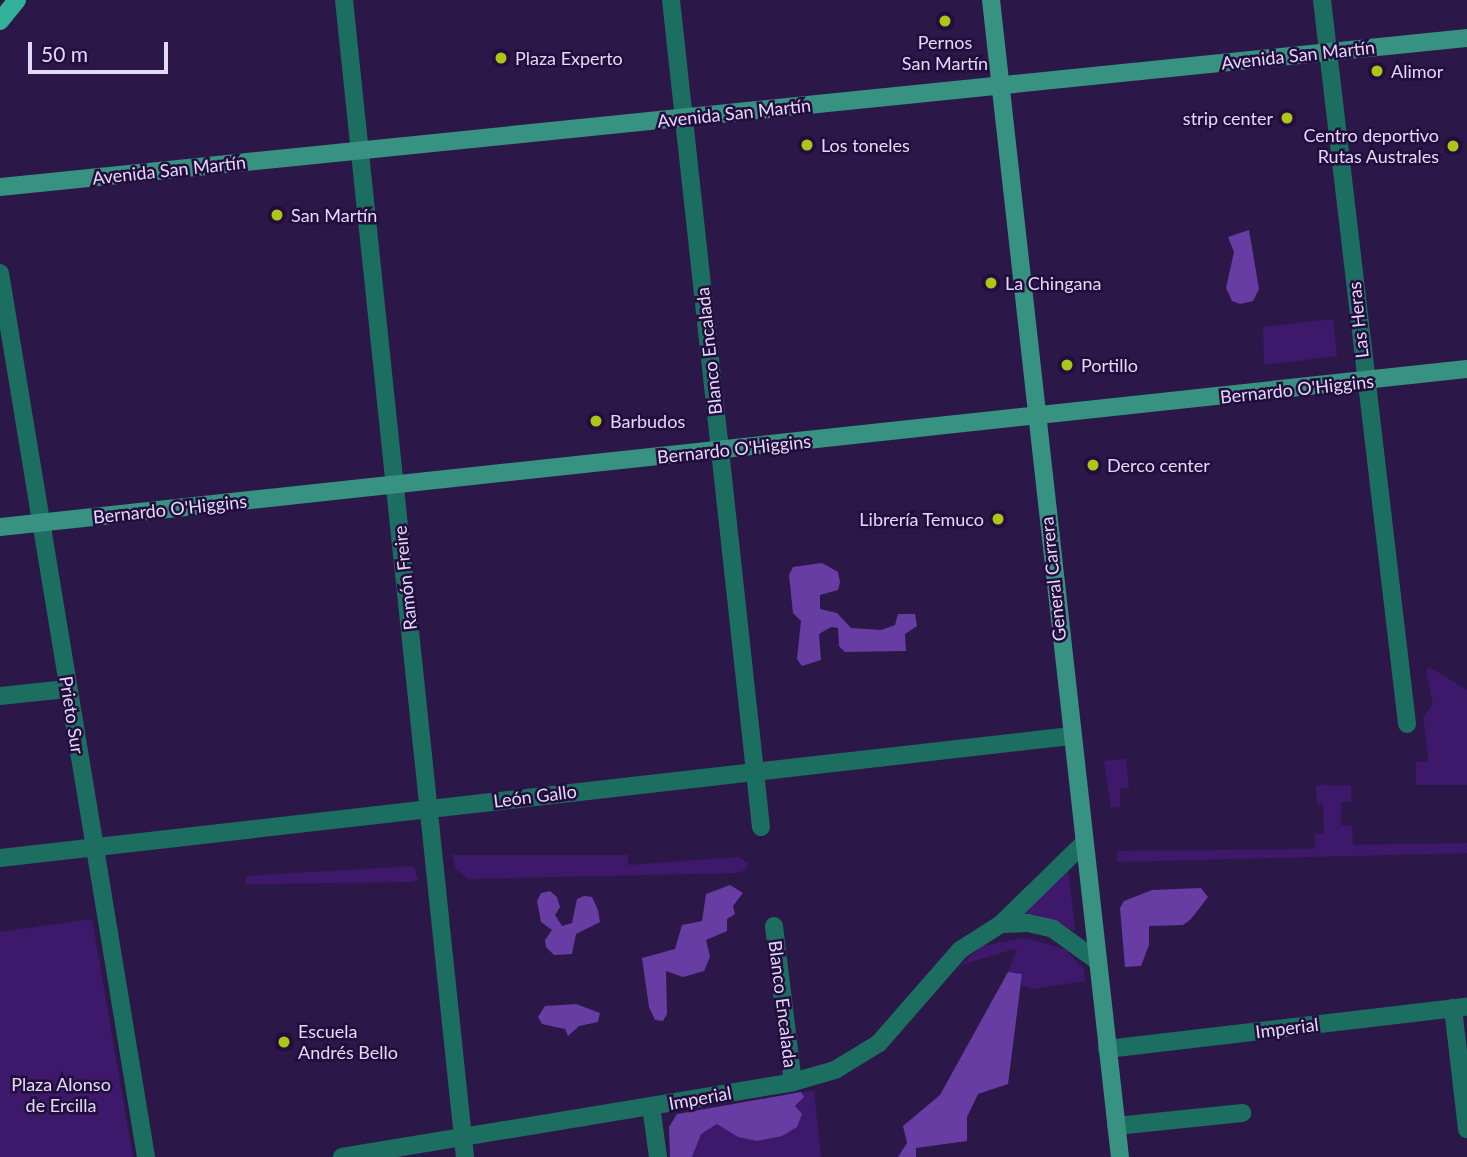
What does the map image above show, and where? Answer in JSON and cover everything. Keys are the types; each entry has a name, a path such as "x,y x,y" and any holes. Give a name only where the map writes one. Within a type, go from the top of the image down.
{"main road":[{"path":"0,21 17,0"},
{"name":"General Carrera","path":"991,0 1035,418 1120,1157"},
{"name":"Avenida San Martín","path":"0,187 1467,38"},
{"name":"Bernardo O'Higgins","path":"0,527 1035,418 1467,369"}],"street":[{"name":"Ramón Freire","path":"344,0 465,1157"},
{"name":"Blanco Encalada","path":"671,0 761,827"},
{"name":"Las Heras","path":"1322,0 1407,724"},
{"name":"Prieto Sur","path":"0,273 146,1157"},
{"path":"0,696 67,689"},
{"name":"León Gallo","path":"0,858 1071,736"},
{"name":"Imperial","path":"342,1157 793,1082 835,1069 879,1044 960,950 1001,924 1083,844"},
{"path":"1001,924 1028,923 1053,929 1096,960"},
{"name":"Blanco Encalada","path":"774,926 793,1082"},
{"path":"1460,1008 1467,1129"},
{"name":"Imperial","path":"1107,1049 1460,1008"},
{"path":"651,1106 659,1157"},
{"path":"1116,1126 1242,1113"}],"green space":[{"path":"1333,319 1337,356 1264,365 1263,327"},
{"path":"1429,667 1467,690 1467,785 1416,785 1416,762 1429,762 1423,717 1433,704 1426,671"},
{"path":"1126,759 1129,788 1120,788 1120,807 1111,808 1104,761"},
{"path":"1316,785 1351,786 1351,802 1341,802 1341,825 1352,826 1353,845 1467,843 1467,853 1117,862 1117,851 1315,849 1315,834 1324,834 1323,804 1317,804"},
{"path":"452,855 628,855 628,865 739,857 748,864 746,870 736,873 468,879 456,869"},
{"path":"414,866 418,880 410,882 245,884 247,876"},
{"path":"1068,866 1075,931 1037,915 1018,913"},
{"name":"Plaza Alonso de Ercilla","path":"92,919 133,1157 0,1157 0,932"},
{"path":"1024,938 1065,949 1084,969 1085,981 1033,989 1022,985 1022,974 1008,972 1017,950 1013,949 959,966 982,946"},
{"path":"814,1091 821,1157 692,1157 701,1134 718,1123 738,1137 757,1141 800,1102 801,1092"}],"shaded area":[{"path":"1249,230 1259,289 1253,301 1240,304 1232,301 1226,288 1234,252 1228,237"},
{"path":"822,563 838,572 840,582 838,590 820,595 820,609 837,613 851,628 881,630 895,625 898,614 915,614 917,626 905,634 906,651 845,652 839,646 838,628 831,627 819,634 821,660 802,666 797,659 801,621 793,613 789,575 793,567"},
{"path":"730,885 743,893 733,906 735,914 727,919 727,931 706,940 710,957 704,971 683,977 666,971 667,1014 663,1021 655,1020 649,1007 642,958 675,949 682,925 702,921 706,894"},
{"path":"1201,888 1208,897 1191,919 1183,925 1149,926 1149,945 1141,966 1125,967 1120,908 1124,901 1152,890"},
{"path":"550,891 557,897 560,907 555,915 562,926 572,923 577,899 592,897 598,910 600,922 576,934 572,954 554,955 546,947 545,940 552,930 541,922 537,901 541,893"},
{"path":"1008,972 1022,974 1008,1084 978,1094 967,1117 967,1141 916,1148 916,1157 898,1157 907,1143 903,1126 940,1095"},
{"path":"576,1004 600,1013 598,1022 579,1026 568,1036 565,1029 542,1024 538,1017 545,1006"},
{"path":"801,1092 804,1097 795,1106 802,1114 797,1127 782,1136 757,1141 738,1137 717,1124 701,1134 692,1157 670,1157 669,1127 677,1114"}],"place":[{"name":"Pernos San Martín","path":"945,21"},
{"name":"Plaza Experto","path":"501,58"},
{"name":"Alimor","path":"1377,71"},
{"name":"strip center","path":"1287,118"},
{"name":"Los toneles","path":"807,145"},
{"name":"Centro deportivo Rutas Australes","path":"1453,146"},
{"name":"San Martín","path":"277,215"},
{"name":"La Chingana","path":"991,283"},
{"name":"Portillo","path":"1067,365"},
{"name":"Barbudos","path":"596,421"},
{"name":"Derco center","path":"1093,465"},
{"name":"Librería Temuco","path":"998,519"},
{"name":"Escuela Andrés Bello","path":"284,1042"}]}
